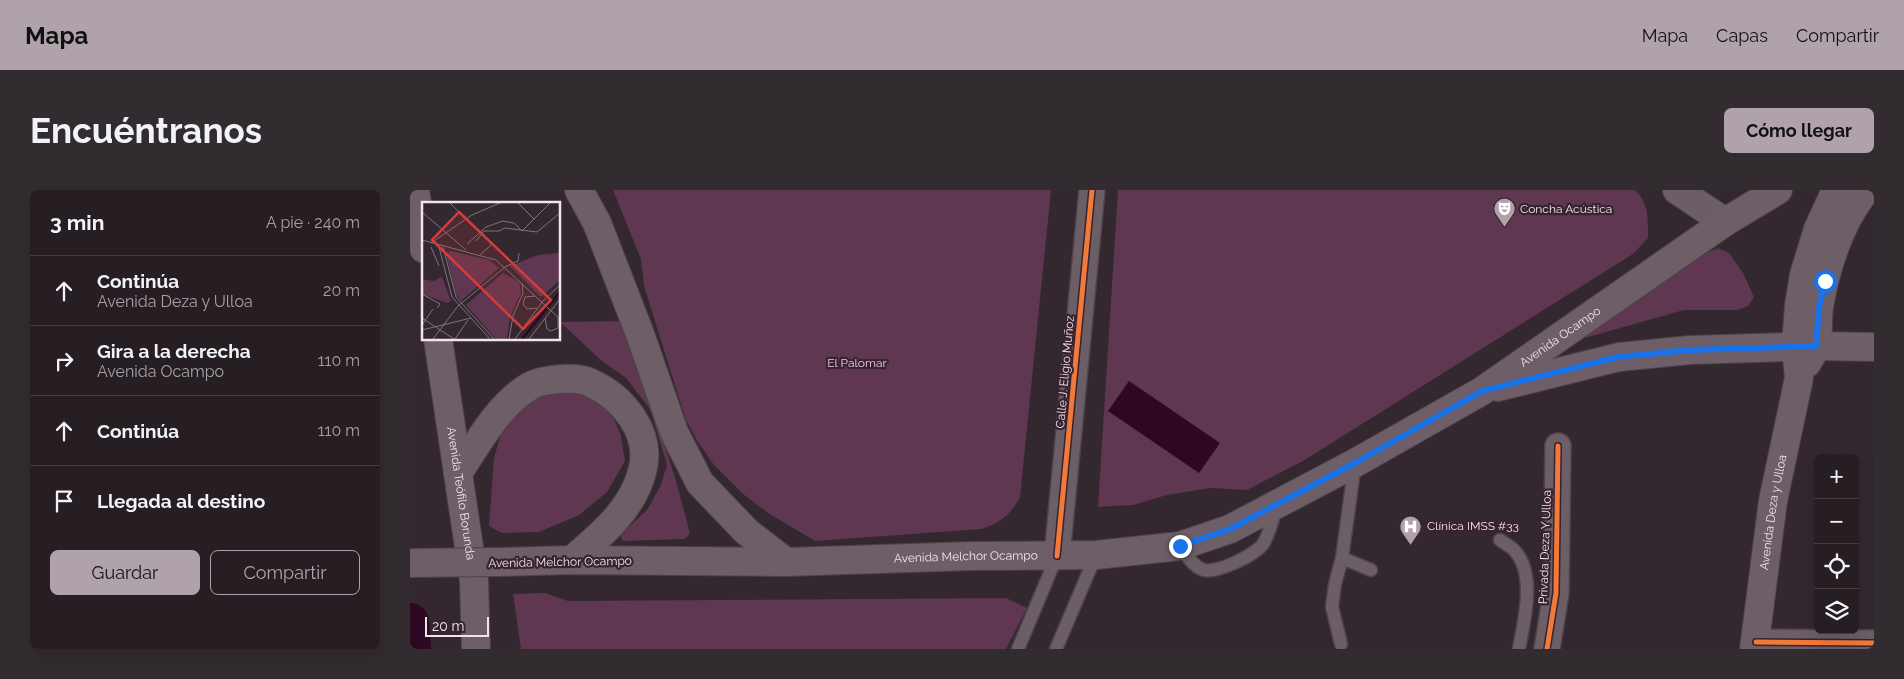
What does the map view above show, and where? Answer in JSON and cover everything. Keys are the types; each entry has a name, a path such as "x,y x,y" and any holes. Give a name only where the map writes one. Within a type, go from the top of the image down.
{"main road":[{"path":"414,190 422,237"},
{"path":"579,190 597,223 640,334 674,432 700,483 716,502 747,532 786,562"},
{"path":"1836,190 1818,229 1804,275 1799,305 1806,346 1874,347"},
{"name":"Avenida Deza y Ulloa","path":"1755,645 1773,501 1806,346 1819,308 1839,236 1854,205 1866,190"},
{"name":"Avenida Ocampo","path":"1482,391 1725,222 1761,193"},
{"name":"Avenida Teófilo Borunda","path":"438,340 474,581 476,649"},
{"name":"Avenida Ocampo","path":"1482,391 1618,357 1690,350 1806,346"},
{"path":"458,473 505,405 531,386 552,378 587,380 614,396 634,420 644,441 643,471 632,497 609,528 572,560"},
{"name":"Avenida Melchor Ocampo","path":"410,564 572,560 786,562 972,556 1058,556 1096,555 1180,546 1230,529 1355,463 1482,391"}],"street":[{"name":"Calle J. Eligio Muñoz","path":"1058,556 1092,190"},
{"path":"1677,190 1725,222"},
{"name":"Privada Deza Y Ulloa","path":"1547,649 1556,593 1558,446"},
{"path":"1755,645 1874,642"}],"lane":[{"path":"1342,644 1332,607 1335,584 1342,558 1355,463"},
{"path":"1500,540 1513,549 1519,558 1524,568 1527,582 1524,624 1519,649"},
{"path":"1056,649 1096,555"},
{"path":"1018,649 1058,556"},
{"path":"1342,558 1371,570"}],"green space":[{"name":"El Palomar","path":"613,190 1051,190 1020,497 1012,509 1000,521 981,529 815,541 768,513 743,494 714,465 686,420 644,286 641,259"},
{"path":"1118,190 1635,190 1640,195 1645,206 1648,219 1648,238 1633,254 1303,461 1247,490 1211,488 1167,495 1133,505 1098,507"},
{"path":"1718,248 1729,253 1743,273 1754,297 1748,306 1737,310 1684,310 1581,339 1579,333 1592,323 1708,252"},
{"path":"625,321 676,481 690,533 685,539 623,541 620,535 647,510 660,487 667,465 650,409 626,378 602,361 560,322"},
{"path":"574,390 595,394 610,409 621,436 625,461 607,492 579,515 539,532 502,533 489,526 494,458 503,426 522,406 544,393"},
{"path":"545,593 568,601 1006,598 1027,608 1006,649 521,649 513,594"}],"shaded area":[{"path":"1129,381 1220,443 1199,473 1108,411"}],"waterway":[{"path":"410,622 412,649"}],"cycle path":[{"path":"1057,556 1092,190"},
{"path":"1547,649 1556,593 1558,446"},
{"path":"1756,642 1874,643"}],"place":[{"name":"Concha Acústica","path":"1504,228"},
{"name":"Clínica IMSS #33","path":"1411,545"}],"route":[{"path":"1180,546 1230,529 1355,463 1482,391 1618,357 1690,350 1816,346 1819,308 1825,281"}]}
